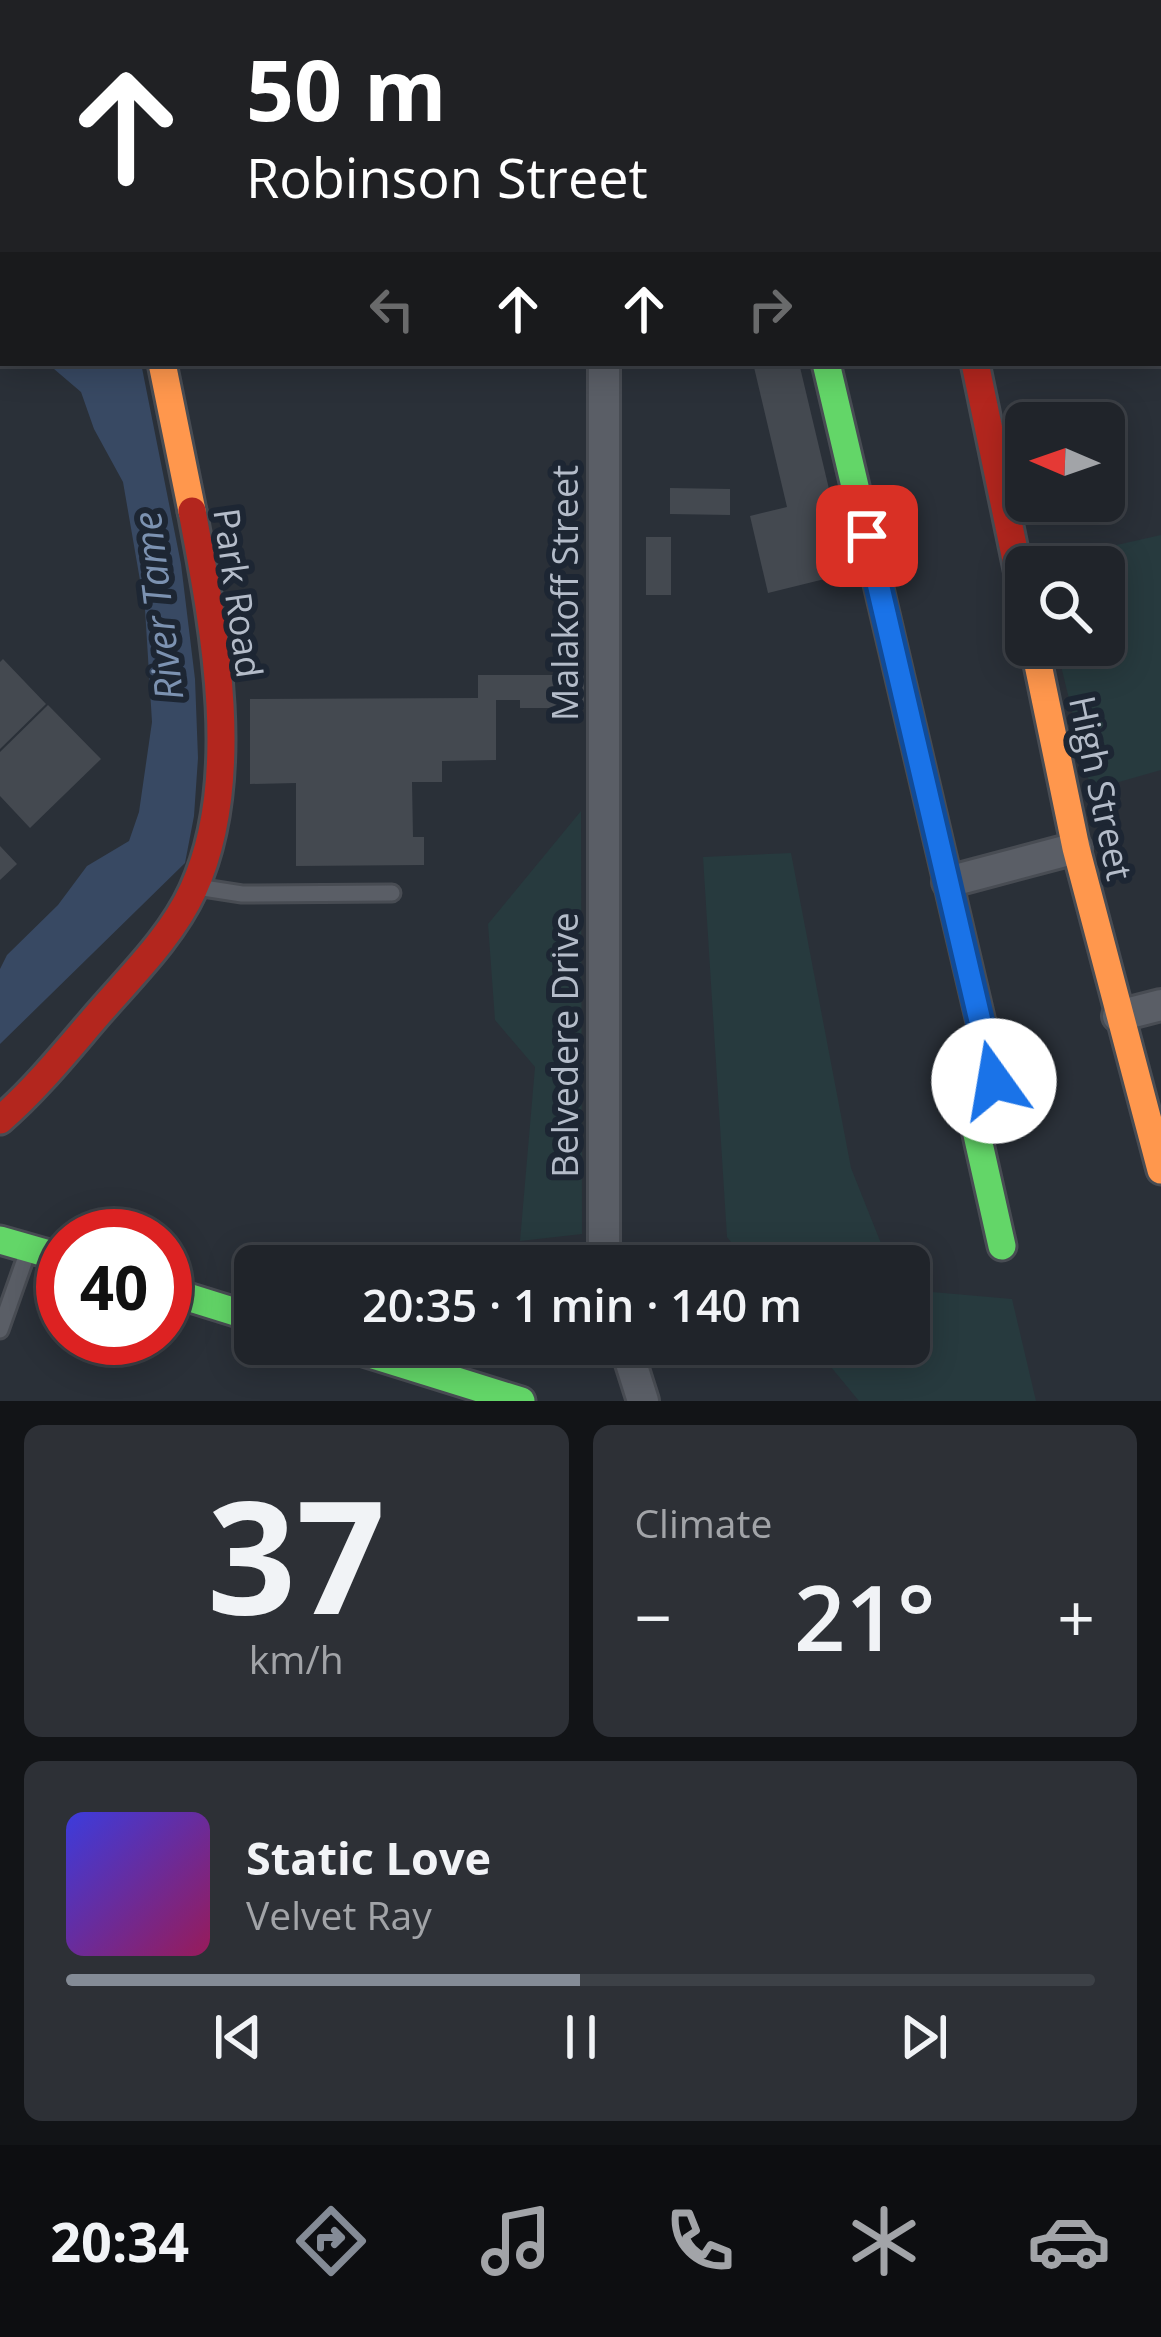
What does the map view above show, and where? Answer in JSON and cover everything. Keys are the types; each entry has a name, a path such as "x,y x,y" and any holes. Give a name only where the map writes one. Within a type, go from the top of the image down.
{"main road":[{"name":"Park Road","path":"0,1120 50,1071 110,1000 194,886 216,807 214,627 163,366"},
{"path":"827,366 1004,1120 976,1130 1002,1246"},
{"path":"976,366 1013,546"},
{"name":"High Street","path":"1038,666 1076,848 1161,1170"},
{"path":"0,1240 36,1250"},
{"path":"192,1298 234,1311"},
{"path":"405,1365 516,1400"}],"street":[{"name":"Malakoff Street","path":"604,366 604,824"},
{"name":"Belvedere Drive","path":"604,824 604,1245"},
{"path":"948,882 1076,848"},
{"path":"1118,1016 1161,1005"},
{"path":"632,1365 643,1401"}],"lane":[{"path":"194,886 242,894 392,893"},
{"path":"0,1330 29,1248"}],"green space":[{"path":"1161,535 1161,770 1091,790 1061,666 1125,666 1125,546 1112,546"},
{"path":"581,811 582,1234 520,1241 535,1067 495,1020 488,924"},
{"path":"791,853 851,1168 882,1245 733,1245 727,1237 703,857"},
{"path":"930,1292 1012,1299 1036,1401 859,1401 829,1365 930,1365"}],"water":[{"name":"River Tame","path":"51,366 142,366 181,564 195,679 194,816 185,863 0,1044 0,969 7,955 58,905 87,866 129,841 139,812 152,722 145,609 123,482 94,429 81,392"}],"building":[{"path":"754,366 800,366 849,573 768,593 750,516 787,507"},
{"path":"670,488 730,489 730,515 670,514"},
{"path":"646,537 671,537 671,595 646,595"},
{"path":"3,659 46,704 0,749 0,662"},
{"path":"478,675 584,675 584,708 520,708 520,700 496,700 496,760 442,761 442,782 412,782 413,837 424,837 424,865 296,866 296,783 250,784 250,699 478,698"},
{"path":"48,705 101,759 30,828 0,796 0,752"},
{"path":"0,846 17,864 0,880"}],"traffic: fast":[{"path":"827,366 1004,1120 976,1130 1002,1246"},
{"path":"0,1240 36,1250"},
{"path":"192,1298 234,1311"},
{"path":"405,1365 521,1401"}],"traffic: slow":[{"path":"163,366 192,511"},
{"path":"1038,666 1076,848 1161,1170"}],"traffic: jam":[{"path":"976,366 1013,546"},
{"path":"0,1120 163,939 193,890 209,847 221,752 220,702 192,511"}],"route":[{"path":"867,536 994,1081"}]}
